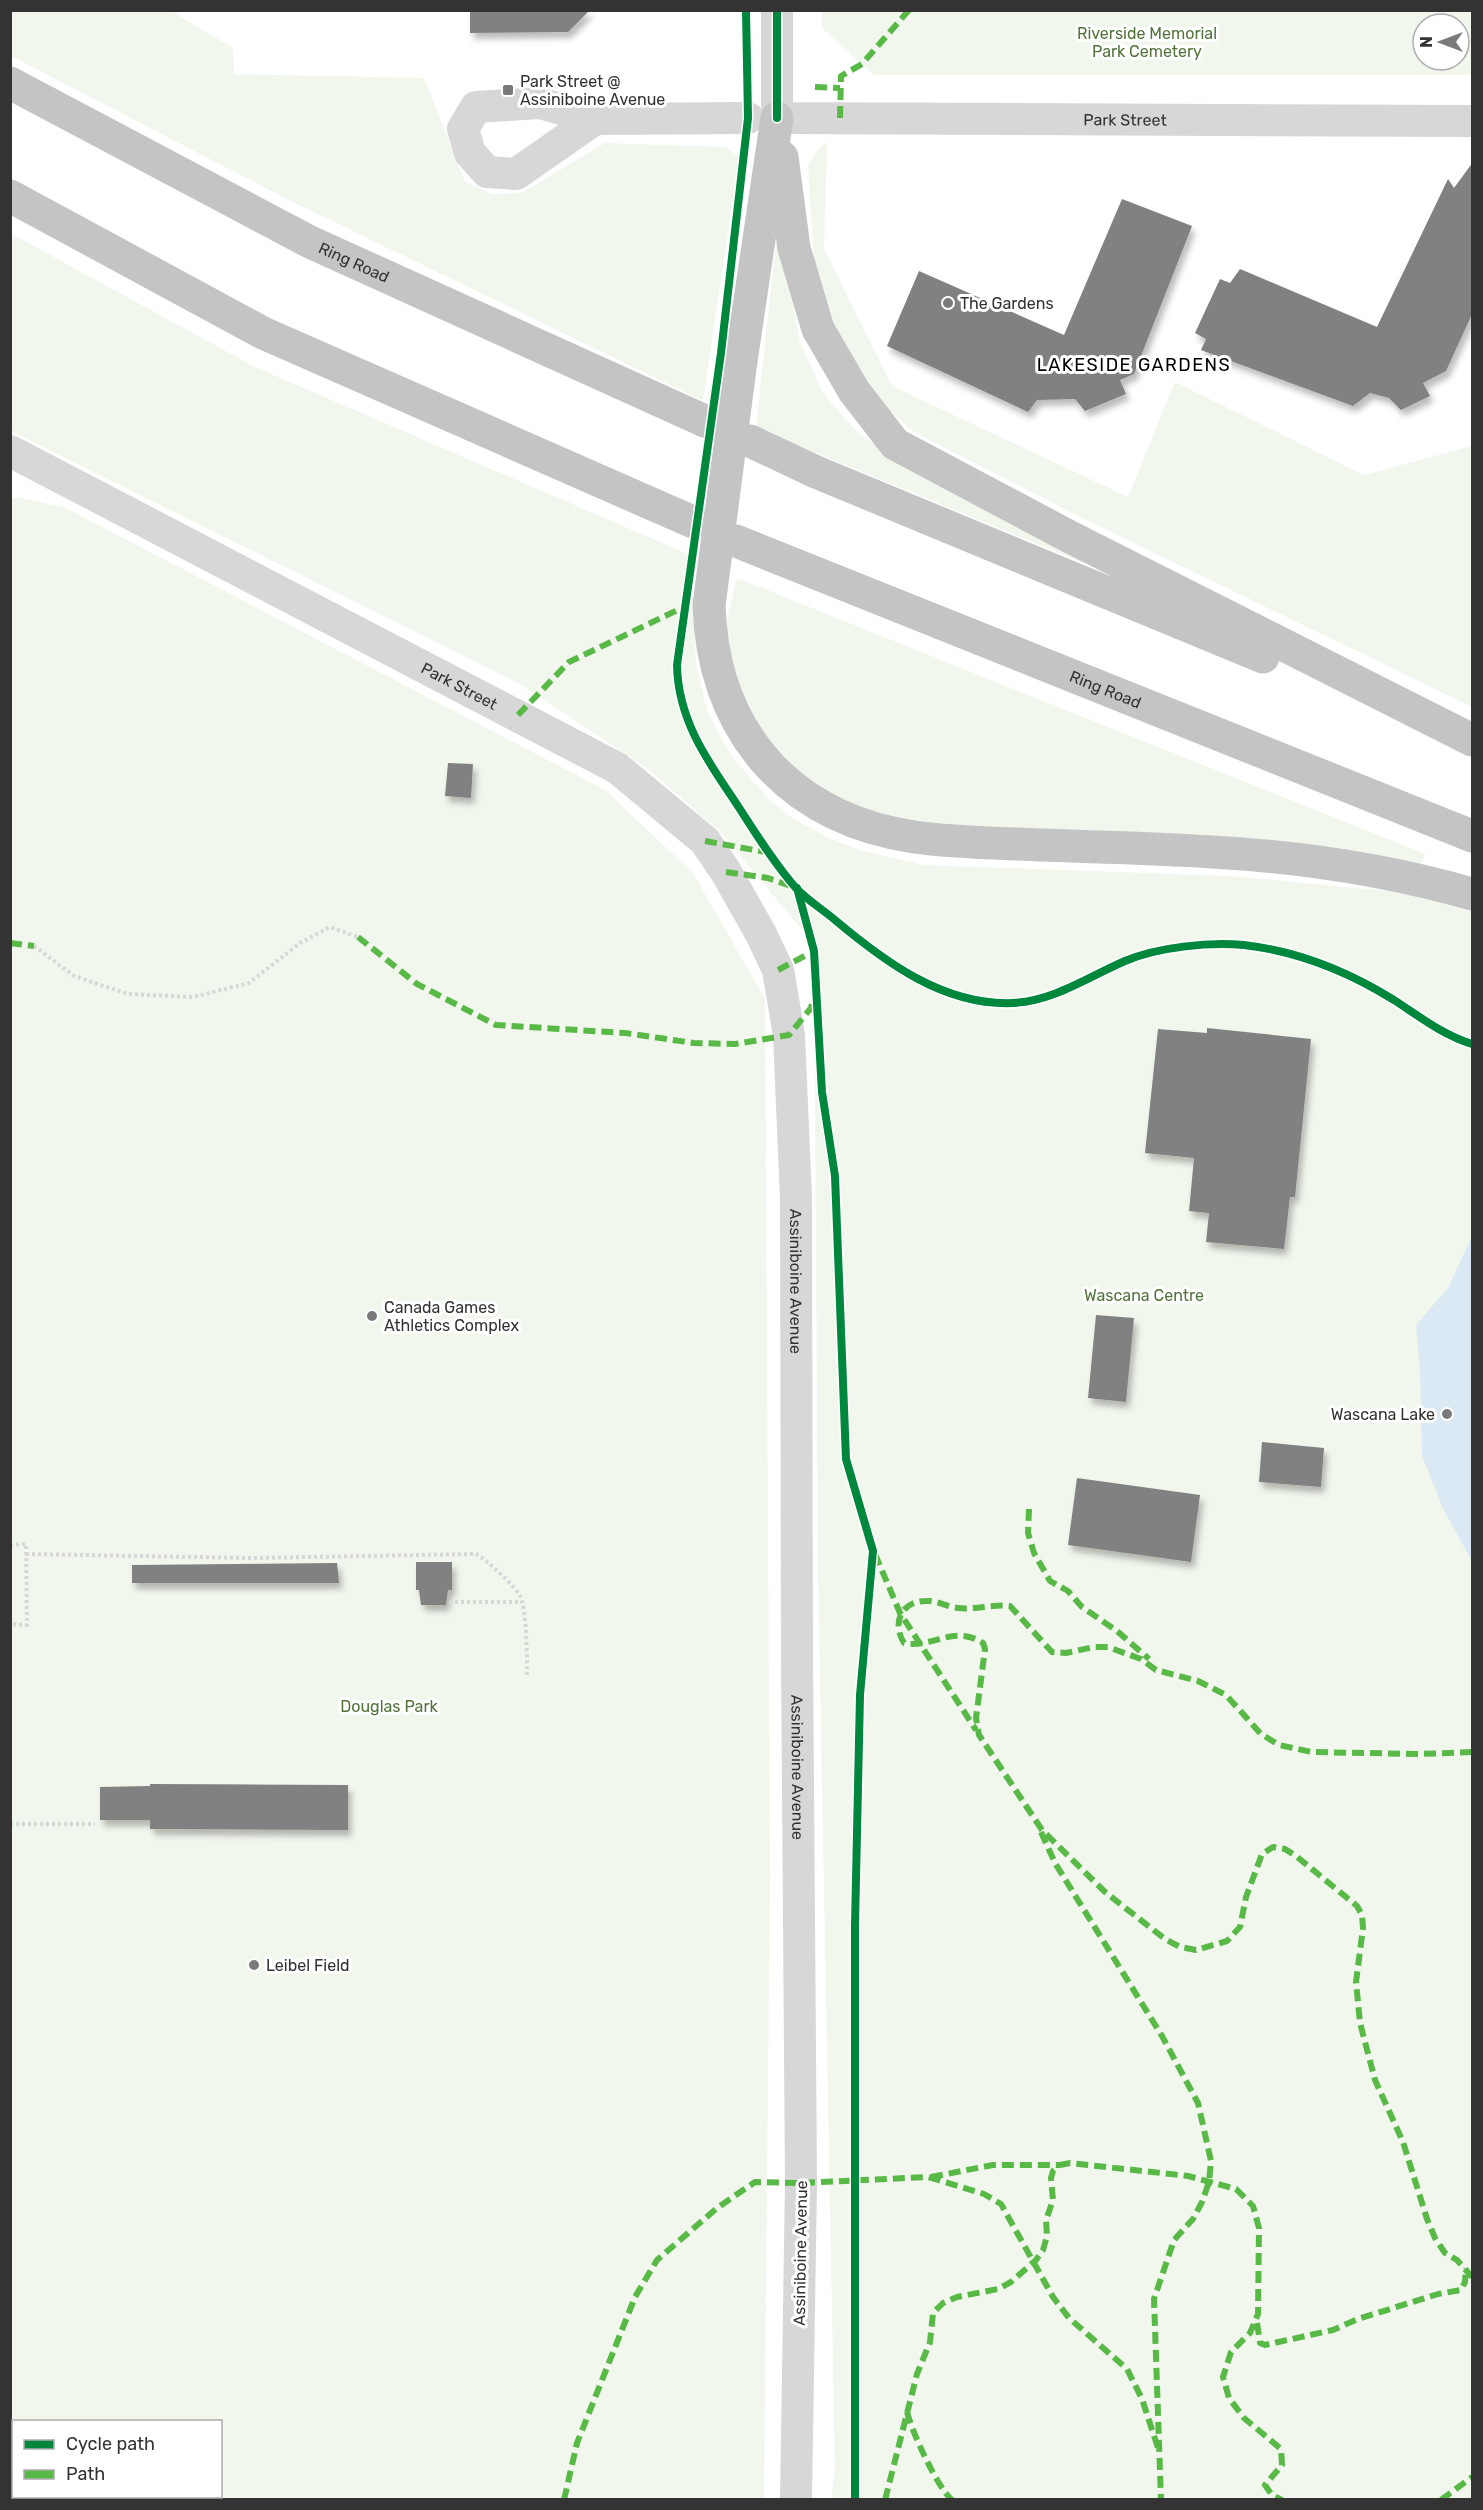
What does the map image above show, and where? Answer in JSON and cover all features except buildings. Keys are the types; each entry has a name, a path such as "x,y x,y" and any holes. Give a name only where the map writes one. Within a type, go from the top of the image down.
{"highway":[{"name":"Ring Road","path":"10,83 310,242 707,422"},
{"path":"762,118 741,361 709,605 710,634 715,666 728,703 743,733 762,759 784,779 837,814 873,827 913,837 969,842 1214,852 1291,859 1352,866 1424,880 1473,894"},
{"path":"762,118 794,248 818,329 854,392 895,444 1070,537 1473,742"},
{"path":"10,196 263,333 693,522"},
{"path":"750,441 816,472 1473,742"},
{"name":"Ring Road","path":"736,542 1473,836"}],"street":[{"path":"762,118 777,10"},
{"name":"Park Street","path":"595,120 762,118 1473,121"},
{"name":"Park Street","path":"10,451 616,768 705,841 726,872 761,934 778,970 789,1035"},
{"name":"Assiniboine Avenue","path":"789,1035 796,1198 798,1410 797,1667 801,2183 796,2499"}],"path":[{"path":"34,946 74,975 128,994 193,997 249,983 300,943 330,927 358,937"},
{"path":"10,1545 26,1545 27,1624 10,1624"},
{"path":"26,1554 252,1558 476,1554 487,1560 521,1597 527,1646 527,1676"},
{"path":"449,1602 521,1602"},
{"path":"10,1824 95,1824"}],"green space":[{"path":"11,10 171,11 233,48 234,74 424,78 465,182 492,194 522,193 605,143 726,147 739,157 703,401 287,199 11,56"},
{"name":"Riverside Memorial Park Cemetery","path":"822,11 1472,11 1472,75 874,75 822,28"},
{"path":"827,142 824,249 892,386 1128,497 1175,382 1364,475 1472,446 1472,707 1082,518 914,432 868,392 832,335 814,264 808,166 816,151"},
{"name":"Wascana Centre","path":"10,233 253,366 690,555 683,594 693,598 696,665 707,709 716,729 732,757 770,800 792,818 831,839 860,850 923,865 1230,876 1410,893 1472,911 1472,2499 831,2499 835,2471 818,1572 814,944 721,833 648,769 520,684 11,431"},
{"path":"777,234 782,235 800,342 823,393 856,431 909,468 1163,596 756,428"},
{"name":"Douglas Park","path":"16,497 64,507 605,790 693,873 765,999 770,1878 764,2499 11,2499 10,499"},
{"path":"737,578 1425,854 1417,872 892,822 833,799 786,769 754,729 727,646 727,618"}],"shaded area":[{"name":"Wascana Lake","path":"1472,1236 1472,1561 1444,1511 1422,1456 1420,1371 1416,1325 1448,1288"}],"marked path":[{"path":"840,118 841,76 862,64 909,10"},
{"path":"815,87 840,88"},
{"path":"518,715 569,662 686,606"},
{"path":"705,841 771,853"},
{"path":"726,872 768,878 791,886"},
{"path":"358,937 417,984 496,1025 625,1033 694,1043 735,1044 789,1035 811,1008 813,998"},
{"path":"10,943 34,946"},
{"path":"778,970 814,951"},
{"path":"1029,1509 1028,1533 1034,1553 1050,1581 1068,1591 1082,1607 1117,1631 1149,1659"},
{"path":"875,1554 900,1613 976,1730"},
{"path":"1472,1752 1420,1754 1312,1752 1279,1745 1261,1734 1226,1695 1198,1681 1156,1670 1141,1659 1108,1647 1094,1647 1066,1653 1052,1652 1010,1606 964,1608 930,1601 917,1602 904,1609 899,1621 900,1636 904,1643 924,1643 952,1636 972,1638 983,1643 985,1649 976,1718 979,1735 1042,1830 1105,1892 1165,1939 1180,1947 1196,1950 1227,1941 1240,1927 1246,1897 1262,1854 1273,1847 1285,1849 1296,1856 1357,1906 1362,1915 1363,1928 1356,1982 1360,2023 1375,2080 1403,2142 1435,2238 1445,2253 1457,2260 1472,2277"},
{"path":"1041,1832 1055,1863 1162,2036 1198,2103 1211,2161 1209,2182 1202,2202 1193,2219 1174,2240 1154,2299 1161,2500"},
{"path":"885,2500 917,2374 930,2342 933,2313 943,2303 957,2297 998,2289 1011,2282 1036,2260 1043,2250 1047,2236 1046,2220 1053,2200 1051,2178 1053,2171 1060,2165 1070,2163 1188,2176 1236,2189 1253,2206 1259,2228 1258,2314 1250,2333 1231,2352 1223,2377 1229,2398 1244,2418 1281,2449 1282,2465 1265,2485 1272,2495 1282,2500"},
{"path":"931,2177 993,2165 1060,2165"},
{"path":"564,2500 577,2443 635,2297 657,2260 717,2208 755,2182 801,2183 928,2177 984,2194 1001,2204 1053,2297 1069,2318 1127,2369 1142,2399 1159,2451"},
{"path":"1257,2323 1260,2343 1265,2345 1333,2330 1358,2319 1438,2294 1461,2290 1465,2282 1466,2268"},
{"path":"907,2412 926,2459 939,2484 952,2500"},
{"path":"1441,2500 1472,2477"}],"cycle path":[{"path":"746,10 748,118 721,353 677,665 682,702 694,735 770,855 800,892 874,951 917,978 963,997 988,1002 1028,1001 1057,993 1125,961 1152,952 1199,945 1244,945 1283,952 1341,972 1394,1000 1441,1031 1472,1044"},
{"path":"777,10 777,118"},
{"path":"797,888 814,951 822,1092 835,1176 846,1459 873,1551 860,1695 855,1925 855,2500"}],"place":[{"name":"Park Street @ Assiniboine Avenue","path":"508,90"},
{"name":"The Gardens","path":"948,303"},
{"name":"Canada Games Athletics Complex","path":"372,1316"},
{"name":"Wascana Lake","path":"1447,1414"},
{"name":"Leibel Field","path":"254,1965"}],"district":[{"name":"LAKESIDE GARDENS","path":"1134,365"}]}
